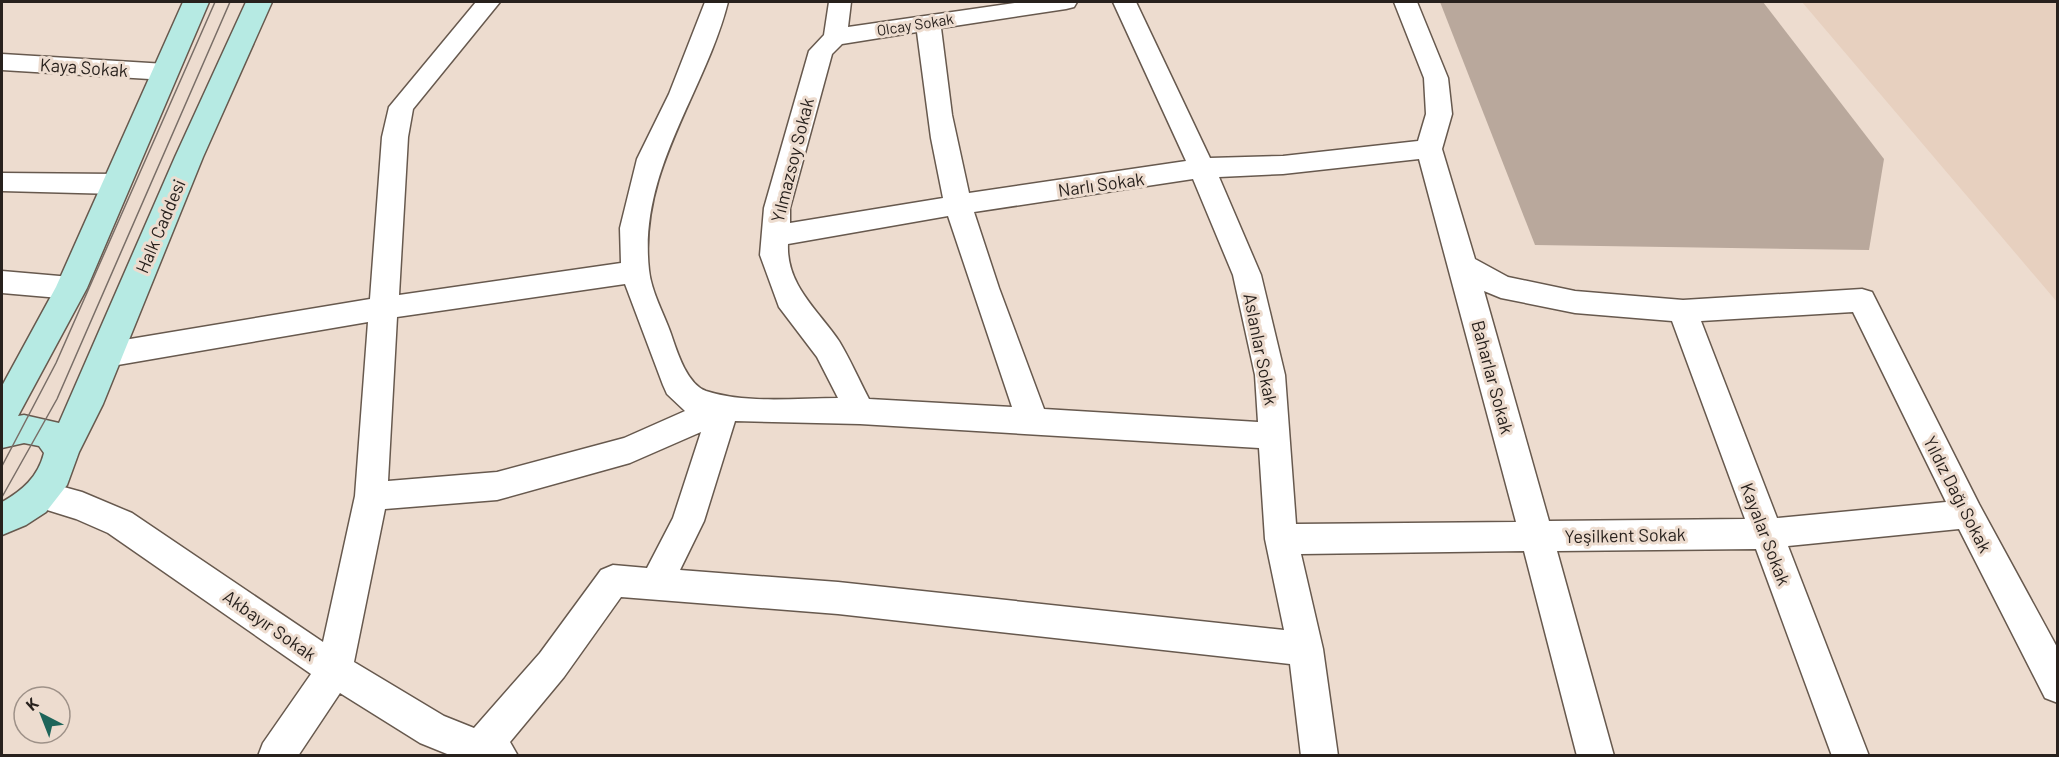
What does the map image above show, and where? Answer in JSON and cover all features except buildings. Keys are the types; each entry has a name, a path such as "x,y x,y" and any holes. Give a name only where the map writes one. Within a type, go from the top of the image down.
{"main road":[{"path":"2,412 11,400 71,288 196,2"},
{"name":"Halk Caddesi","path":"15,516 58,472 62,451 106,355 189,157 259,2"},
{"path":"2,434 24,429 50,434 62,451"}],"street":[{"path":"276,756 335,670 371,496 395,137 401,107 488,2"},
{"path":"717,2 681,94 650,159 634,228 635,272 660,344 678,385 696,402 746,410 860,411 1275,436"},
{"name":"Yılmazsoy Sokak","path":"840,2 835,38 821,51 777,208 774,255 789,299 828,349 860,411"},
{"name":"Olcay Sokak","path":"835,38 928,22 997,6 1066,2"},
{"name":"Aslanlar Sokak","path":"1124,2 1202,168 1247,275 1270,375 1281,539 1306,649 1320,756"},
{"path":"1406,2 1436,78 1440,114 1428,149"},
{"path":"928,22 937,104 958,204 1000,333 1033,422"},
{"name":"Kaya Sokak","path":"2,62 165,72"},
{"name":"Narlı Sokak","path":"775,236 958,204 1202,168 1283,165 1428,149"},
{"name":"Baharlar Sokak","path":"1428,149 1463,265 1596,756"},
{"path":"2,182 116,184"},
{"path":"1463,265 1502,287 1575,302 1683,311"},
{"path":"106,355 385,308 635,272"},
{"path":"2,282 71,288"},
{"name":"Yıldız Dağı Sokak","path":"1683,311 1862,300 1968,514 2058,686"},
{"name":"Kayalar Sokak","path":"1683,311 1851,756"},
{"path":"371,496 497,486 630,450 724,407"},
{"path":"656,584 688,521 724,407"},
{"name":"Akbayır Sokak","path":"15,516 82,507 120,523 335,670 433,730 491,752"},
{"name":"Yeşilkent Sokak","path":"1281,539 1766,534 1968,514"},
{"path":"491,752 613,581 838,598 1306,649"}],"shaded area":[{"path":"1802,2 2057,2 2057,302"}],"tram line":[{"path":"2,466 56,363 215,2"},
{"path":"2,497 57,399 230,2"}]}
